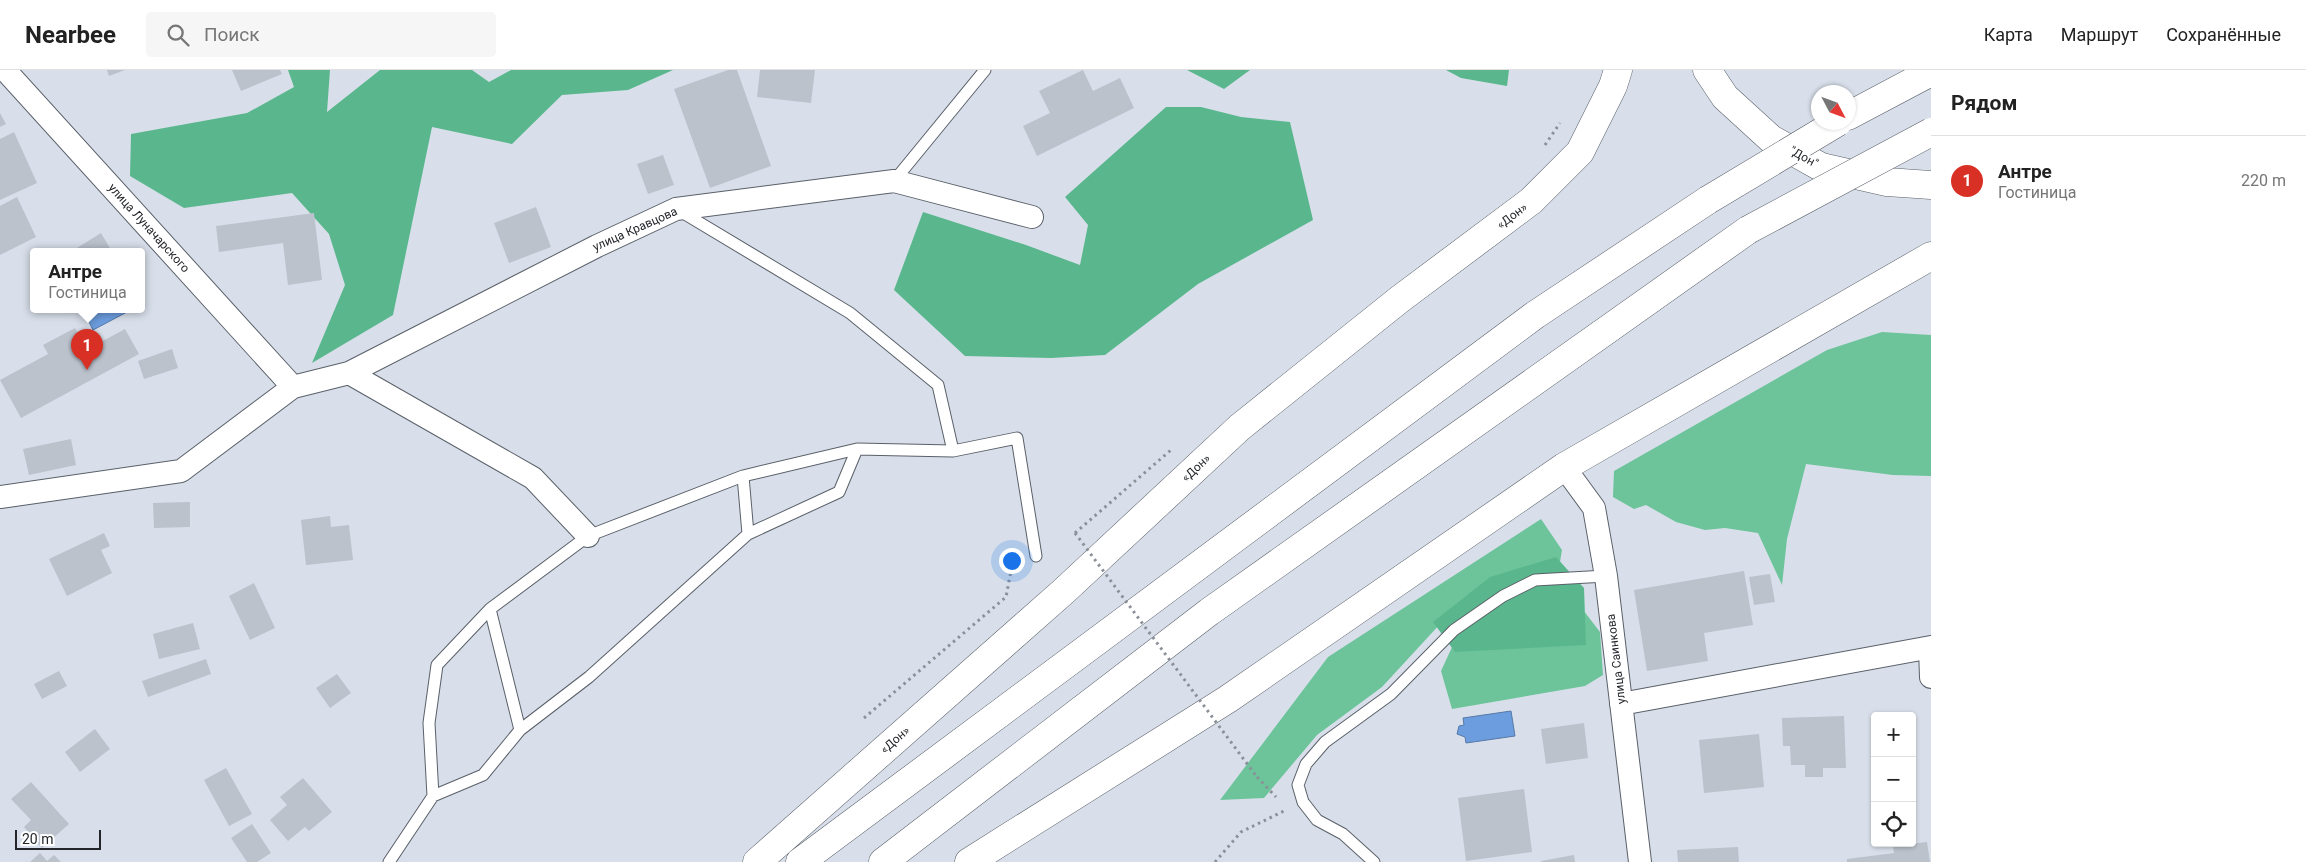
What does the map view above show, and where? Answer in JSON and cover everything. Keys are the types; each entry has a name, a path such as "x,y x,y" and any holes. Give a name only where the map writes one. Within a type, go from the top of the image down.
{"highway":[{"name":"«Дон»","path":"757,862 1064,591 1240,427 1400,299 1531,201 1580,152 1613,86 1618,70"},
{"name":"\"Дон\"","path":"1708,70 1725,97 1771,139 1821,167 1887,182 1931,185"},
{"path":"1856,112 1931,72"},
{"path":"800,862 1535,315 1708,200 1825,130"},
{"path":"883,862 1209,612 1748,230 1931,132"},
{"path":"969,862 1228,699 1564,467 1931,256"}],"street":[{"name":"улица Луначарского","path":"5,70 293,387"},
{"name":"улица Кравцова","path":"293,387 349,374 597,246 676,209 894,181 1032,217"},
{"path":"349,374 533,478 588,536"},
{"path":"0,497 181,471 293,387"},
{"name":"улица Саинкова","path":"1564,467 1594,508 1606,576 1640,862"},
{"path":"1621,704 1930,648 1931,677"}],"lane":[{"path":"894,181 985,70"},
{"path":"676,209 850,313 938,385 953,451"},
{"path":"433,796 429,723 437,665 490,609 588,536 744,476 857,450 953,451 1016,438 1036,556"},
{"path":"389,862 433,796 482,775 520,730 589,677 748,534 839,492 857,450"},
{"path":"744,476 748,534"},
{"path":"1374,862 1343,834 1317,820 1303,802 1298,785 1306,764 1326,742 1391,694 1454,630 1503,596 1535,580 1606,576"},
{"path":"490,609 520,730"}],"path":[{"path":"1139,477 1076,533 1257,777 1276,798"},
{"path":"864,718 1006,597 1014,552"},
{"path":"1215,862 1242,832 1303,802"}],"green space":[{"path":"288,70 330,70 327,112 380,70 472,70 489,82 511,70 673,70 628,90 562,95 512,144 432,127 393,315 312,363 345,285 329,234 292,193 184,208 130,176 131,134 247,113 294,87"},
{"path":"1187,70 1250,70 1224,89"},
{"path":"1446,70 1509,70 1507,86 1461,78"},
{"path":"1166,107 1201,107 1241,117 1290,122 1313,220 1198,284 1105,355 1051,358 965,356 894,290 923,212 1026,245 1080,265 1088,225 1065,197"},
{"path":"1882,332 1931,335 1931,476 1893,475 1806,464 1787,539 1782,585 1758,533 1725,528 1705,530 1676,522 1646,505 1634,509 1613,497 1614,471 1827,350"},
{"path":"1541,519 1562,550 1554,598 1580,606 1600,632 1603,675 1585,686 1452,709 1441,671 1453,645 1441,623 1382,687 1317,735 1264,798 1220,800 1328,657"},
{"path":"1556,557 1584,588 1586,645 1455,652 1433,622 1490,577"}],"water":[{"path":"87,313 125,313 93,330 85,314"},
{"path":"1511,711 1515,736 1466,743 1465,737 1457,734 1459,726 1464,725 1463,718"}],"building":[{"path":"107,70 125,70 109,76"},
{"path":"232,70 280,70 282,74 241,91"},
{"path":"728,70 737,70 771,166 710,188 674,89"},
{"path":"760,70 815,70 811,103 757,97"},
{"path":"1083,70 1093,91 1120,78 1134,108 1037,156 1023,126 1050,113 1039,91"},
{"path":"0,113 6,124 0,127"},
{"path":"14,132 37,183 0,200 0,139"},
{"path":"663,155 674,185 648,194 637,164"},
{"path":"17,197 36,237 0,255 0,206"},
{"path":"536,207 551,247 509,263 494,223"},
{"path":"314,213 322,280 288,285 283,243 219,252 216,226"},
{"path":"101,233 110,248 77,248"},
{"path":"75,328 86,350 125,329 139,354 21,418 0,380 48,354 43,345"},
{"path":"172,349 178,368 144,379 138,361"},
{"path":"71,439 76,465 29,475 23,449"},
{"path":"190,502 190,527 154,528 153,503"},
{"path":"330,516 331,527 349,525 353,560 306,565 301,520"},
{"path":"104,533 110,546 101,550 112,573 67,596 49,559"},
{"path":"1744,571 1753,625 1704,633 1708,661 1647,671 1634,590"},
{"path":"1770,574 1775,602 1754,605 1749,577"},
{"path":"254,583 275,628 250,640 229,596"},
{"path":"193,623 200,649 159,659 153,634"},
{"path":"206,659 211,674 148,697 142,681"},
{"path":"59,671 67,686 42,699 34,684"},
{"path":"337,674 351,693 330,708 316,688"},
{"path":"1844,716 1846,768 1823,768 1823,777 1805,777 1805,765 1791,765 1790,746 1783,746 1782,718"},
{"path":"1584,723 1588,758 1546,764 1541,729"},
{"path":"95,729 110,749 80,772 65,752"},
{"path":"1759,734 1764,787 1704,793 1699,740"},
{"path":"226,768 252,814 229,826 204,780"},
{"path":"303,778 332,812 309,831 305,827 288,841 270,820 287,805 280,797"},
{"path":"31,782 69,824 42,848 24,827 31,820 11,799"},
{"path":"1524,789 1532,852 1466,861 1458,798"},
{"path":"252,824 271,853 257,862 247,862 231,838"},
{"path":"1927,842 1930,862 1847,862 1847,859 1894,853 1893,847 1916,847 1916,843"},
{"path":"1738,847 1739,862 1678,862 1677,850"},
{"path":"40,853 47,861 54,855 61,862 30,862"},
{"path":"1574,855 1575,862 1541,862 1541,861"}],"place":[{"name":"Антре","path":"87,370"}]}
